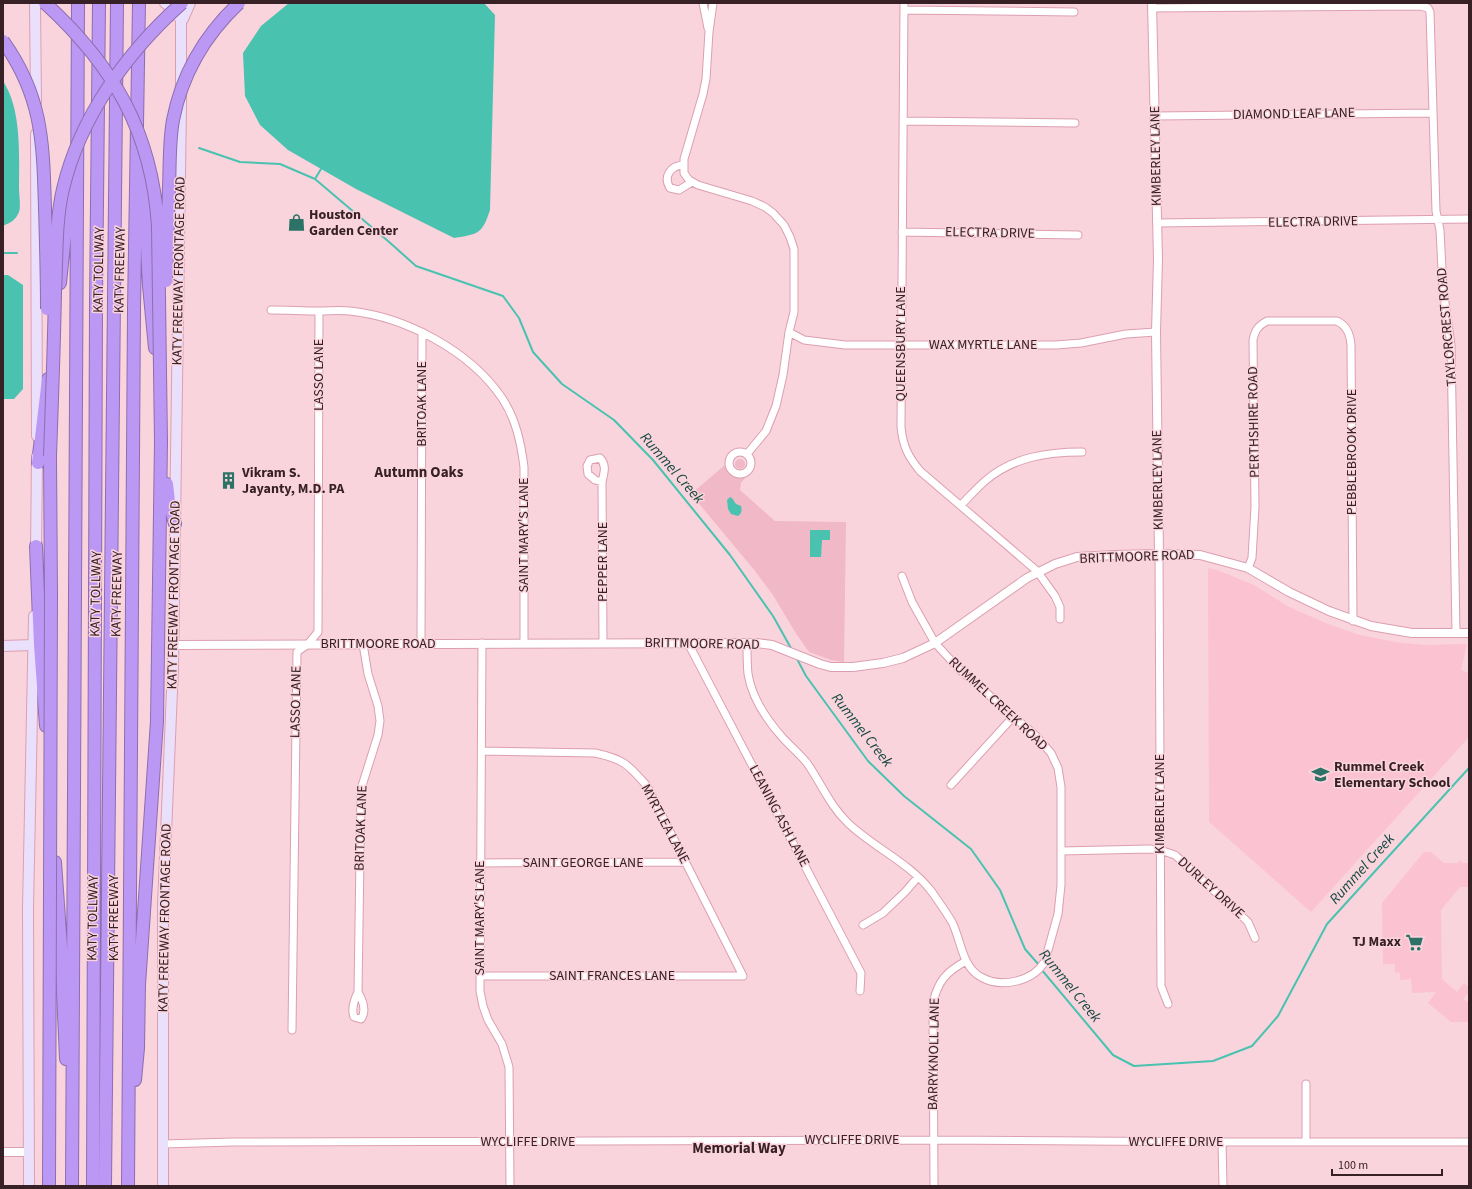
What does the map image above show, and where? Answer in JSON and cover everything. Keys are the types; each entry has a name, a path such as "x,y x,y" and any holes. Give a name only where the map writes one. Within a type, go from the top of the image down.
{"highway":[{"path":"45,3 84,43 118,91 126,105 139,133 149,166 156,198 158,226 161,442 160,577 155,759 139,985 138,1048 128,1153"},
{"path":"72,1186 78,3"},
{"name":"KATY TOLLWAY","path":"93,1186 96,318 99,3"},
{"name":"KATY TOLLWAY","path":"105,1186 117,3"},
{"name":"KATY FREEWAY","path":"128,1186 129,882 139,3"},
{"path":"50,456 57,230 63,190 68,171 89,119 114,79 151,33 181,3"},
{"path":"161,442 173,121 183,82 196,54 212,31 239,3"},
{"path":"3,41 21,69 29,88 38,116 42,135 44,163 50,456 51,595 49,1186"},
{"path":"137,92 145,199 149,286 169,502 175,524"},
{"path":"38,463 64,254 77,111"},
{"path":"36,546 40,644 61,947 64,1043 72,1140"}],"main road":[{"path":"28,3 35,15"},
{"path":"29,1186 28,908 38,463 36,413 36,3"},
{"path":"35,15 45,3"},
{"path":"164,3 171,8 181,23"},
{"name":"KATY FREEWAY FRONTAGE ROAD","path":"163,1186 163,905 172,718 181,3"},
{"path":"181,23 190,3"},
{"path":"3,646 33,645"}],"street":[{"path":"703,3 709,32"},
{"path":"713,3 704,94 684,159 683,165 686,177 692,182 758,204 773,213 784,226 794,249 794,312 789,332 784,375 776,406 766,431 747,454"},
{"name":"TAYLORCREST ROAD","path":"1152,5 1424,6 1428,8 1430,12 1436,211 1440,230 1443,289 1451,345 1456,633"},
{"name":"KIMBERLEY LANE","path":"1152,5 1158,259 1156,332 1159,554 1161,986 1168,1004"},
{"path":"904,7 1074,12"},
{"name":"QUEENSBURY LANE","path":"904,7 901,427 905,450 920,471 1037,571 1055,596 1060,607 1060,619"},
{"name":"DIAMOND LEAF LANE","path":"1155,116 1433,113"},
{"path":"903,121 1075,123"},
{"path":"683,165 675,167 670,171 667,177 667,184 670,188 679,190 692,182"},
{"name":"ELECTRA DRIVE","path":"1157,223 1469,220"},
{"name":"ELECTRA DRIVE","path":"902,232 1078,234"},
{"name":"SAINT MARY'S LANE","path":"271,310 350,311 404,324 439,342 471,364 502,398 512,417 521,442 524,467 524,643"},
{"name":"LASSO LANE","path":"292,1030 297,652 308,644 318,632 319,311"},
{"name":"PERTHSHIRE ROAD","path":"1248,568 1252,558 1255,507 1253,340 1255,331 1260,325 1267,321 1306,321"},
{"name":"PEBBLEBROOK DRIVE","path":"1306,321 1338,321 1347,328 1350,336 1353,620"},
{"name":"BRITOAK LANE","path":"421,644 422,332"},
{"name":"WAX MYRTLE LANE","path":"789,332 804,340 845,345 1056,345 1081,343 1126,334 1156,332"},
{"path":"961,505 1000,470 1020,460 1062,452 1082,452"},
{"name":"PEPPER LANE","path":"602,482 603,643"},
{"name":"BRITTMOORE ROAD","path":"173,644 757,643 772,645 820,664 831,666 859,666 883,663 903,658 935,644 1037,571 1055,564 1077,558 1159,554 1200,555 1248,568 1289,592 1329,611 1371,626 1412,633 1469,633"},
{"name":"RUMMEL CREEK ROAD","path":"902,576 912,602 935,644 960,670 1036,736 1051,754 1058,768 1061,787 1061,885 1058,914 1045,961 1035,974 1009,982 994,982 981,977 966,961"},
{"name":"LEANING ASH LANE","path":"688,643 861,973 860,991"},
{"path":"747,643 748,674 761,711 771,725 806,762 837,812 848,824 918,877 931,891 952,923 966,961"},
{"name":"BRITOAK LANE","path":"358,992 361,789 378,735 380,721 378,706 368,674 363,644"},
{"name":"SAINT MARY'S LANE","path":"482,644 480,990 483,1006 488,1020 502,1044 509,1067 510,1186"},
{"path":"951,785 1013,717"},
{"name":"MYRTLEA LANE","path":"482,751 594,753 611,756 623,761 647,786 743,976"},
{"name":"DURLEY DRIVE","path":"1061,851 1160,850 1175,856 1248,922 1255,938"},
{"name":"SAINT GEORGE LANE","path":"480,863 685,862"},
{"path":"863,925 883,913 918,877"},
{"name":"BARRYKNOLL LANE","path":"934,1186 933,1003 940,982 947,974 966,961"},
{"name":"SAINT FRANCES LANE","path":"480,976 743,976"},
{"path":"1306,1084 1306,1141"},
{"name":"WYCLIFFE DRIVE","path":"163,1144 233,1142 933,1140 1469,1142"},
{"path":"1222,1142 1223,1186"},
{"path":"3,1152 28,1152"}],"shaded area":[{"path":"289,3 484,3 495,15 490,210 485,224 478,232 454,238 356,189 288,150 260,125 245,96 243,53 261,26"},
{"path":"3,81 14,105 18,133 20,210 11,222 3,226"},
{"path":"3,275 8,275 23,285 23,389 14,399 3,399"},
{"path":"738,459 742,459 744,460 744,468 738,469 735,466 735,462"},
{"path":"725,465 733,475 745,478 741,483 740,490 775,521 846,522 844,662 831,660 809,652 773,595 691,494"},
{"path":"730,497 736,504 741,506 742,509 738,516 731,514 728,509 727,500"},
{"path":"810,530 830,530 830,540 822,540 821,557 810,557"},
{"name":"Rummel Creek Elementary School","path":"1208,568 1217,570 1254,585 1289,607 1328,624 1360,635 1395,642 1425,645 1467,644 1461,670 1469,673 1469,737 1311,912 1209,822"},
{"path":"1424,852 1431,852 1444,863 1458,863 1460,860 1463,863 1469,863 1469,887 1460,887 1441,910 1442,979 1457,992 1464,983 1469,987 1469,992 1463,999 1469,1003 1469,1022 1451,1022 1428,1003 1436,992 1412,993 1411,979 1400,980 1400,973 1395,972 1395,964 1383,964 1382,903"}],"waterway":[{"name":"Rummel Creek","path":"199,148 240,162 280,164 315,179 416,266 503,296 519,318 533,352 562,384 614,420 653,460 730,555 773,616 792,650"},
{"path":"315,179 321,169"},
{"name":"Rummel Creek","path":"3,253 17,253"},
{"name":"Rummel Creek","path":"796,657 806,676 868,761 904,796 971,849 1000,890 1025,949 1039,965"},
{"name":"Rummel Creek","path":"1041,969 1113,1055 1134,1066 1213,1061 1252,1046 1278,1016 1327,924 1469,768"}],"place":[{"name":"Houston Garden Center","path":"296,223"},
{"name":"Vikram S. Jayanty, M.D. PA","path":"229,481"},
{"name":"Rummel Creek Elementary School","path":"1321,775"},
{"name":"TJ Maxx","path":"1414,942"}],"district":[{"name":"Autumn Oaks","path":"419,472"},
{"name":"Memorial Way","path":"739,1148"}]}
